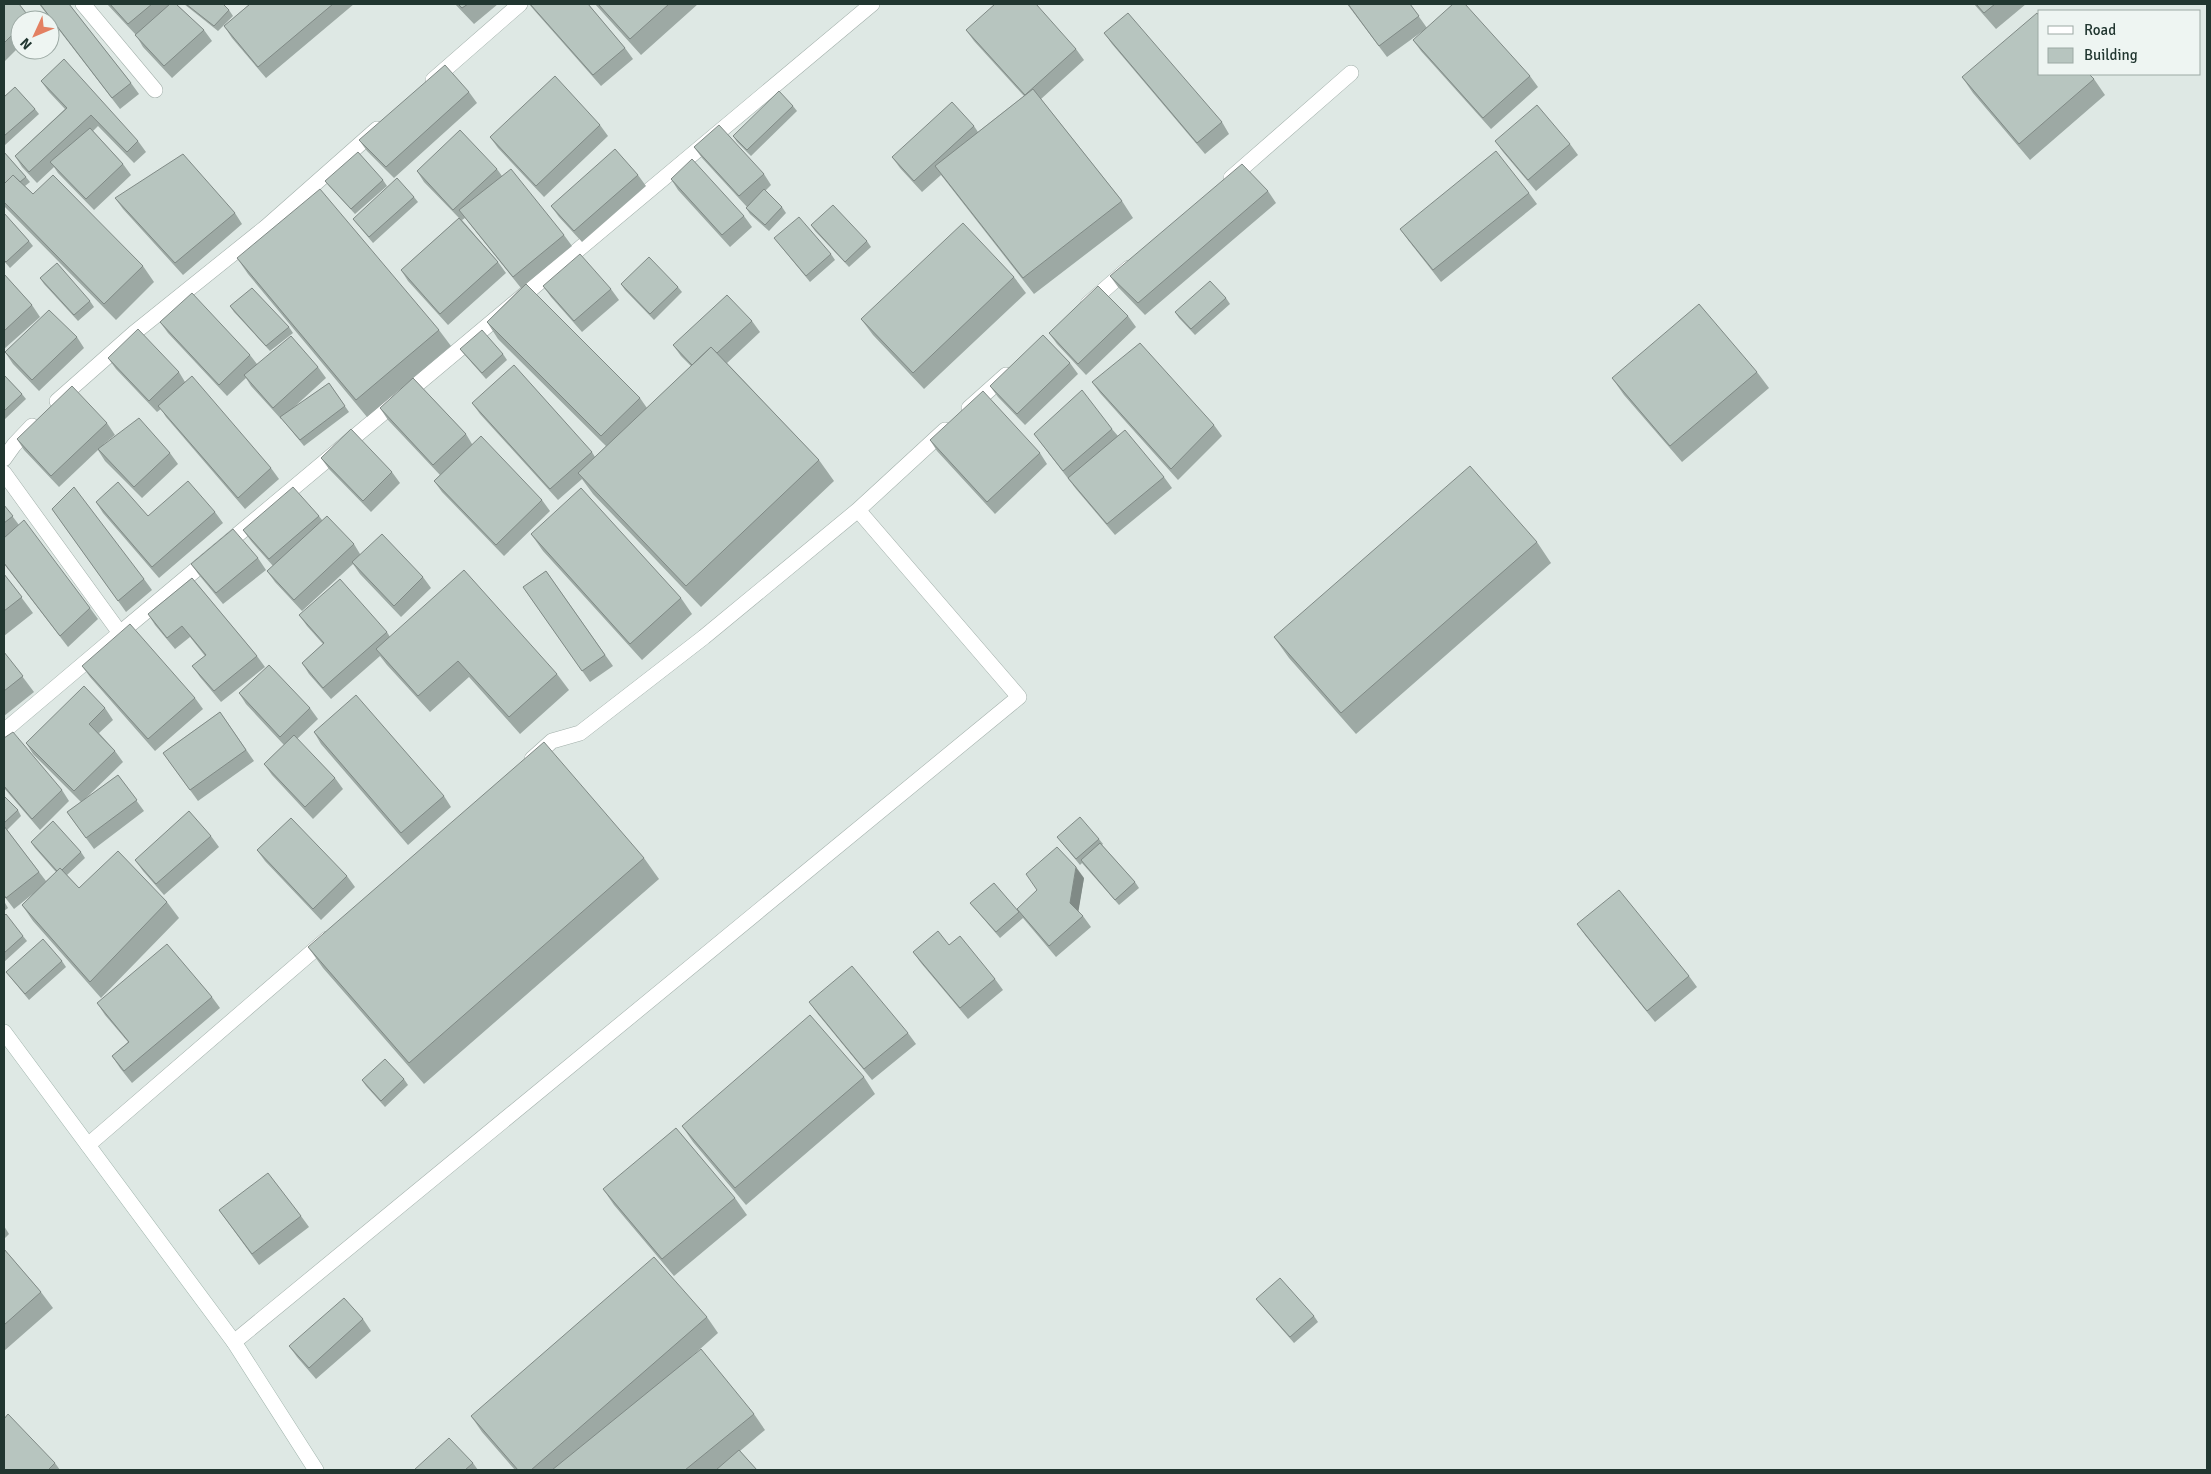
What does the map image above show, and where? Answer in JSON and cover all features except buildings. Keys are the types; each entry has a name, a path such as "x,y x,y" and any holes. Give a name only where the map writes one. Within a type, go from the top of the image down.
{"main road":[{"path":"83,4 155,90"},
{"path":"423,89 520,4"},
{"path":"4,731 872,4"},
{"path":"1217,190 1351,73"},
{"path":"4,459 14,445 43,415 134,333 266,226 385,122"},
{"path":"1076,313 1143,255"},
{"path":"522,767 552,741 580,733 704,637 858,510 1017,365"},
{"path":"4,473 120,633"},
{"path":"234,1342 1019,697 858,510"},
{"path":"88,1145 338,930"},
{"path":"4,1032 234,1342 316,1470"}]}
